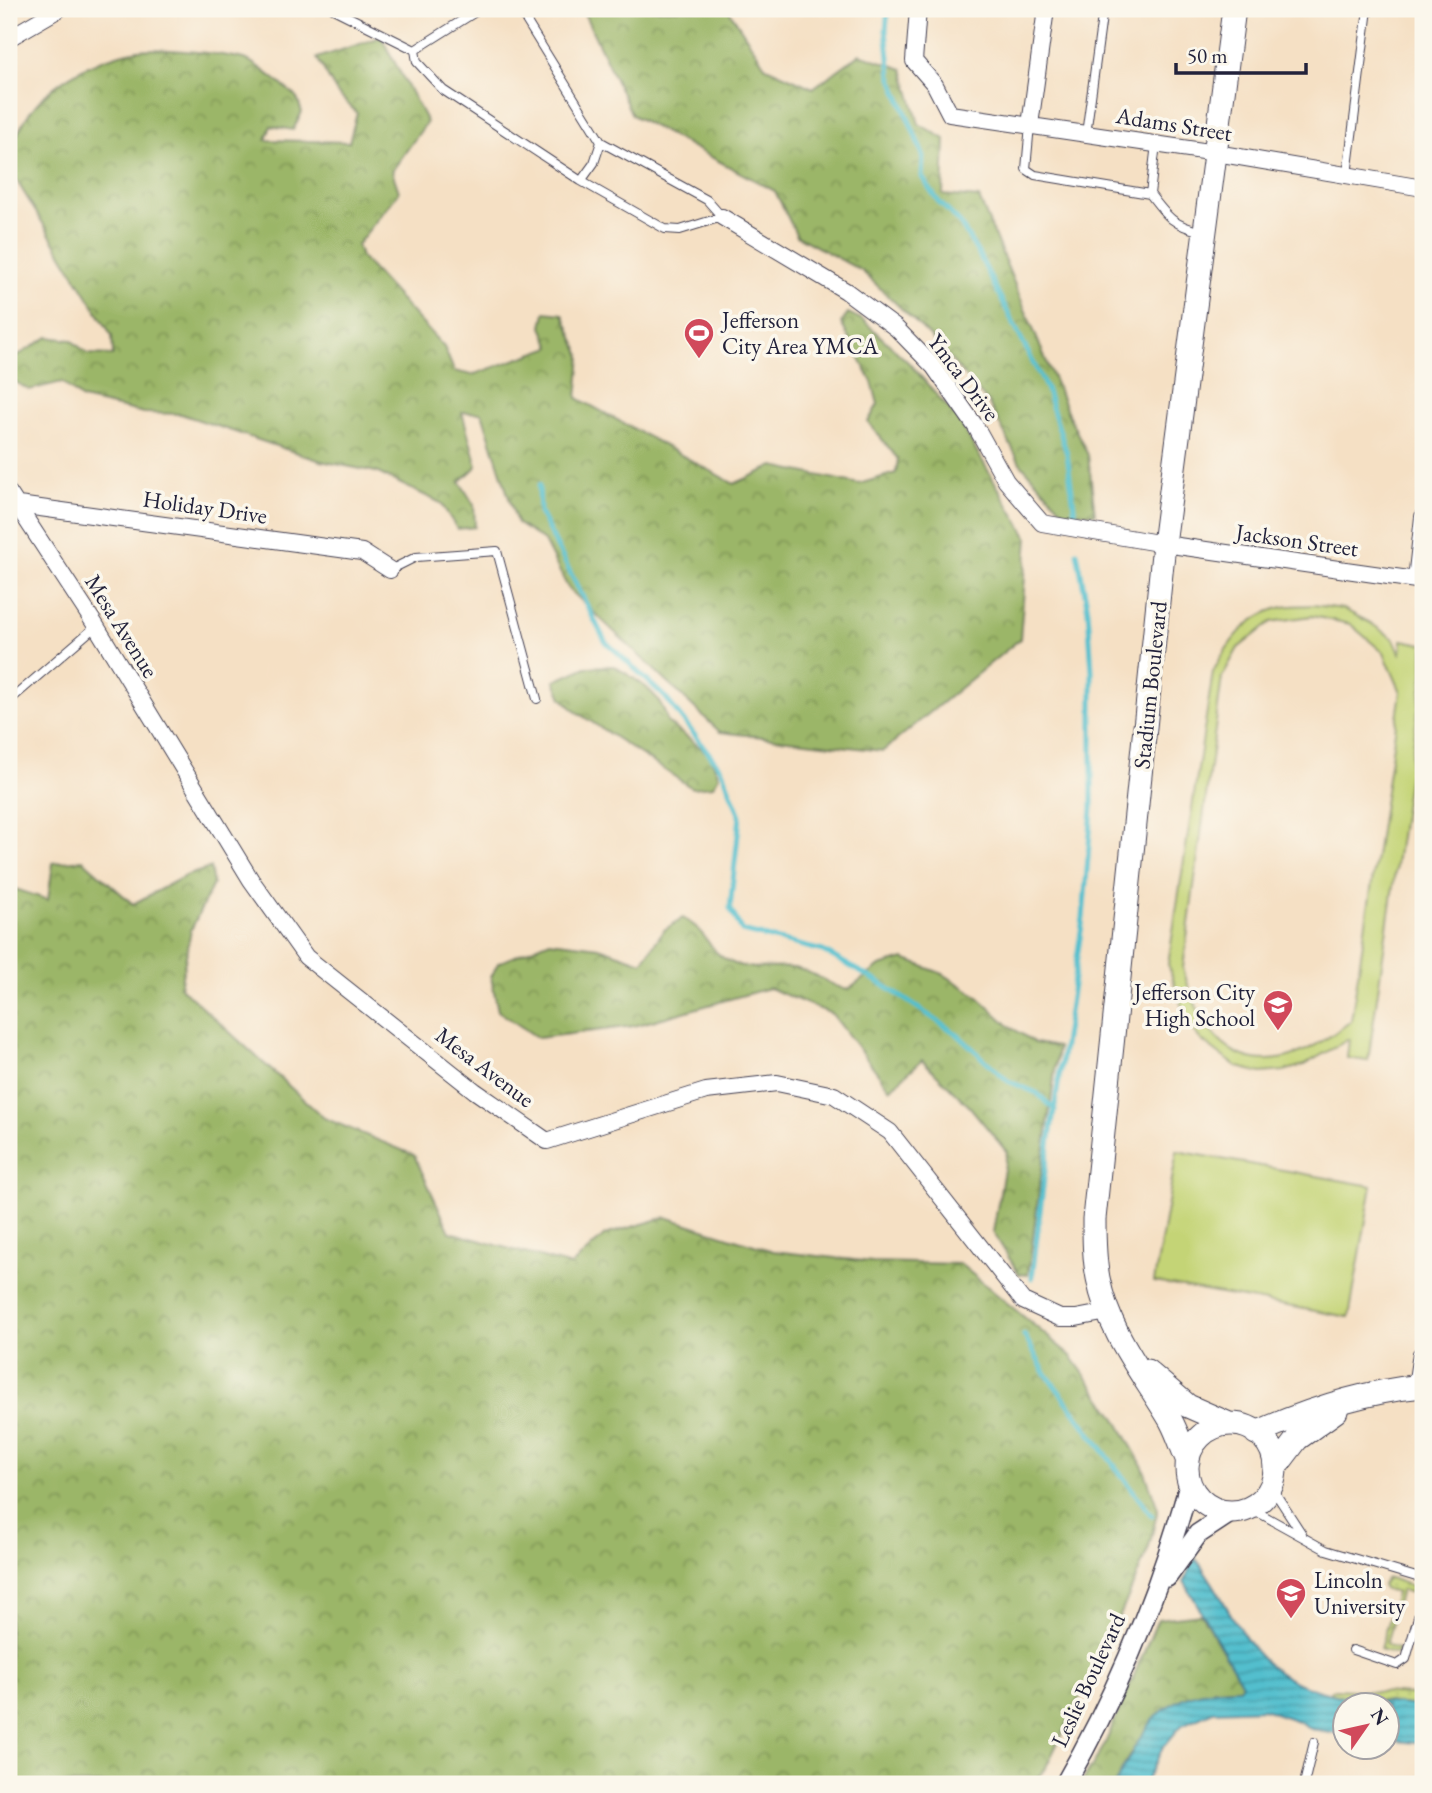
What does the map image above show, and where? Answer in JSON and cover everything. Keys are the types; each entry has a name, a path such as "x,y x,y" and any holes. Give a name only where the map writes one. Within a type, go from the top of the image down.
{"main road":[{"name":"Stadium Boulevard","path":"1189,1471 1172,1424 1130,1357 1108,1312 1098,1279 1094,1219 1164,544 1234,9"},
{"name":"Stadium Boulevard","path":"1130,1357 1188,1406 1229,1424"},
{"path":"1256,1433 1288,1419 1356,1399 1418,1386"},
{"path":"1274,1478 1273,1454 1267,1443 1243,1426 1229,1424 1214,1428 1202,1435 1192,1447 1189,1471 1193,1490 1202,1502 1215,1509 1237,1512 1258,1504 1274,1478 1297,1439 1356,1399"}],"street":[{"path":"9,38 59,9"},
{"name":"Adams Street","path":"918,9 914,61 935,85 950,114 1216,153 1423,188"},
{"path":"1030,125 1046,9"},
{"name":"Ymca Drive","path":"722,217 846,291 896,328 934,366 976,427 1006,481 1042,523 1164,544"},
{"name":"Holiday Drive","path":"11,500 362,552 390,570"},
{"name":"Mesa Avenue","path":"11,500 96,626 251,880 306,957 475,1091 547,1141 706,1091 776,1083 834,1095 890,1132 1023,1301 1060,1318 1108,1312"},
{"path":"1420,581 1423,517"},
{"name":"Jackson Street","path":"1164,544 1420,581"},
{"name":"Leslie Boulevard","path":"1065,1784 1087,1745 1154,1595 1172,1545 1189,1471"},
{"name":"Leslie Boulevard","path":"1154,1595 1198,1534 1237,1512"}],"lane":[{"path":"336,9 415,50"},
{"path":"415,50 480,9"},
{"path":"415,50 417,62 443,90 581,181 665,229 680,230 722,217 707,200 601,142 519,9"},
{"path":"1086,134 1103,9"},
{"path":"1348,175 1368,9"},
{"path":"1030,125 1026,169 1035,175 1150,194"},
{"path":"581,181 594,163 601,142"},
{"path":"1156,144 1150,194 1166,217 1184,228 1206,232"},
{"path":"390,570 416,557 497,551 537,699"},
{"path":"9,701 96,626"},
{"path":"1423,1112 1419,1148 1423,1168"},
{"path":"1418,1386 1417,1353 1423,1347"},
{"path":"1274,1478 1303,1537"},
{"path":"1237,1512 1261,1514 1326,1550 1423,1579"},
{"path":"1353,1650 1397,1665 1403,1663 1423,1600"},
{"path":"1304,1784 1314,1742"}],"green space":[{"path":"582,9 728,9 766,67 813,88 860,54 903,69 919,124 945,139 943,195 979,198 1069,416 1088,455 1095,514 1063,511 1020,463 988,402 928,334 862,271 797,236 775,191 632,115"},
{"path":"381,37 427,122 392,171 399,192 357,245 361,257 444,347 454,371 472,375 551,347 542,327 545,312 563,314 581,356 577,398 734,484 774,466 859,484 896,473 898,459 868,422 878,404 872,382 841,323 848,313 863,320 910,364 957,418 1028,538 1020,639 883,751 720,732 568,588 544,541 517,523 482,413 462,412 477,466 460,482 474,505 475,527 457,529 441,503 376,472 321,461 181,414 144,413 82,399 62,382 29,390 9,378 12,359 48,337 71,340 88,354 113,355 112,336 12,173 18,132 42,98 71,75 87,67 104,59 138,50 160,49 228,56 253,63 298,100 302,112 293,130 271,126 266,140 349,142 357,113 337,93 317,58"},
{"path":"1313,605 1343,609 1369,622 1394,639 1401,655 1402,640 1423,644 1423,675 1368,1061 1347,1058 1349,1039 1304,1065 1284,1071 1261,1073 1238,1067 1201,1040 1187,1022 1168,964 1213,672 1231,642 1257,618 1279,608","holes":["1312,616 1350,624 1384,653 1401,692 1351,1021 1319,1043 1284,1058 1262,1060 1244,1056 1228,1048 1204,1021 1183,968 1222,677 1238,648 1271,622"]},
{"path":"614,666 648,689 661,704 667,722 710,755 719,776 713,786 692,788 575,711 562,698 555,681 586,667"},
{"path":"83,860 133,904 185,876 210,868 213,884 191,930 180,987 324,1118 414,1155 450,1232 571,1266 605,1235 666,1217 773,1251 872,1262 960,1264 1071,1356 1115,1417 1143,1467 1158,1509 1149,1547 1120,1616 1046,1767 1033,1784 9,1784 9,887 48,900 53,863"},
{"path":"683,918 698,929 718,954 728,961 749,967 794,968 848,990 880,966 904,959 943,974 976,995 1008,1025 1035,1043 1058,1047 1028,1275 1019,1274 993,1232 1007,1152 970,1107 922,1060 890,1089 832,1014 769,988 634,1026 538,1038 498,1011 491,977 498,963 550,941 599,947 642,962 664,930"},
{"path":"1177,1151 1372,1186 1349,1317 1154,1282"},
{"path":"1386,1579 1417,1588 1413,1593 1401,1590 1386,1644 1399,1650 1396,1654 1380,1649 1396,1593 1383,1588"},
{"path":"1201,1614 1242,1683 1240,1688 1213,1689 1130,1754 1115,1784 1081,1784 1104,1746 1158,1619"},
{"path":"1336,1689 1380,1692 1331,1692"},
{"path":"1400,1693 1423,1695 1423,1707 1400,1704"}],"water":[{"path":"1195,1558 1257,1653 1273,1668 1292,1680 1330,1694 1330,1732 1311,1729 1298,1721 1263,1709 1213,1711 1182,1725 1163,1747 1145,1784 1115,1784 1137,1743 1160,1713 1191,1695 1239,1688 1242,1684 1184,1581"},
{"path":"1400,1704 1423,1707 1423,1744 1400,1741"}],"waterway":[{"path":"888,9 886,30 891,76 923,155 922,177 938,201 960,223 979,255 1046,388 1067,454 1075,514"},
{"path":"539,485 540,513 605,641 665,697 722,770 740,816 730,908 742,931 823,951 882,984 957,1034 1008,1081 1037,1093 1055,1110"},
{"path":"1032,1278 1044,1178 1083,918 1092,809 1092,671 1088,610 1077,552"},
{"path":"1024,1335 1044,1371 1152,1516"}],"place":[{"name":"Jefferson City Area YMCA","path":"699,360"},
{"name":"Jefferson City High School","path":"1278,1032"},
{"name":"Lincoln University","path":"1291,1620"}]}
